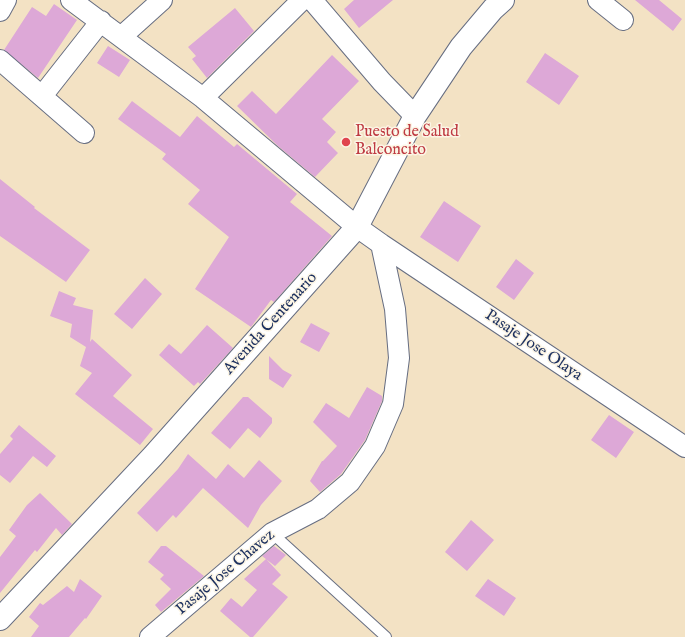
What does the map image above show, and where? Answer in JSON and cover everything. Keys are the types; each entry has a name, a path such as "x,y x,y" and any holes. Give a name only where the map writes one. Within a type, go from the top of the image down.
{"main road":[{"name":"Avenida Centenario","path":"0,619 153,456 357,227 415,116 461,47 493,9 503,0"}],"street":[{"path":"0,11 6,0"},
{"path":"71,0 203,98 357,227 381,244"},
{"path":"121,38 162,0"},
{"path":"203,98 302,0"},
{"path":"312,0 382,82 415,116"},
{"path":"598,0 624,20"},
{"path":"42,96 101,21"},
{"path":"0,60 84,133"},
{"name":"Pasaje Jose Olaya","path":"381,244 685,447"},
{"name":"Pasaje Jose Chavez","path":"150,637 272,533 318,509 350,482 375,446 393,404 399,358 394,309 381,244"}],"lane":[{"path":"272,533 386,637"}],"building":[{"path":"354,0 393,0 359,28 344,9"},
{"path":"635,0 659,0 682,19 673,31"},
{"path":"54,4 77,20 38,78 4,50 32,7 46,16"},
{"path":"235,8 254,31 207,78 192,59 196,56 188,47"},
{"path":"108,46 130,60 119,77 97,63"},
{"path":"545,53 579,76 559,105 526,82"},
{"path":"332,55 359,81 322,119 336,132 327,142 338,153 315,177 278,146 237,106 252,91 276,114"},
{"path":"132,101 180,137 197,116 234,147 237,144 297,194 290,202 332,236 274,302 271,300 251,327 195,289 229,237 188,204 200,190 162,159 166,154 118,119"},
{"path":"0,179 35,207 34,208 90,250 66,282 0,236"},
{"path":"444,201 481,226 458,262 420,237"},
{"path":"516,259 534,273 514,300 496,287"},
{"path":"145,278 162,294 132,329 114,314"},
{"path":"59,291 76,298 73,305 93,310 90,342 92,339 132,375 113,396 153,429 140,445 75,394 92,373 80,366 86,347 70,337 72,324 50,316"},
{"path":"311,323 330,333 319,352 300,342"},
{"path":"207,325 233,348 200,384 198,382 194,386 159,355 169,344 181,354"},
{"path":"269,356 283,370 292,375 283,388 269,379"},
{"path":"367,387 382,396 382,401 365,440 341,474 320,492 310,481 322,461 337,446 313,422 326,403 349,418"},
{"path":"243,397 248,397 272,418 272,423 260,438 248,428 230,449 211,433"},
{"path":"609,415 634,432 616,458 591,440"},
{"path":"19,425 56,456 47,467 33,456 10,483 0,475 0,454 13,439 10,436"},
{"path":"188,454 216,479 228,464 244,478 259,460 282,481 261,505 248,528 203,488 176,518 173,515 157,532 137,513 178,469"},
{"path":"40,493 72,524 62,535 56,528 37,552 35,550 0,593 0,557 16,536 9,530 27,505"},
{"path":"471,520 494,540 467,571 445,552"},
{"path":"161,546 166,546 204,576 161,612 155,605 171,589 160,579 164,575 148,562"},
{"path":"274,546 286,555 275,566 262,556"},
{"path":"266,559 281,575 272,584 288,597 253,637 250,637 220,611 231,598 242,607 257,590 244,579"},
{"path":"80,579 102,596 86,619 85,618 69,637 31,637 39,626 29,617 40,603 43,605 67,586 74,592"},
{"path":"488,579 516,598 504,616 475,596"}],"place":[{"name":"Puesto de Salud Balconcito","path":"346,142"}]}
